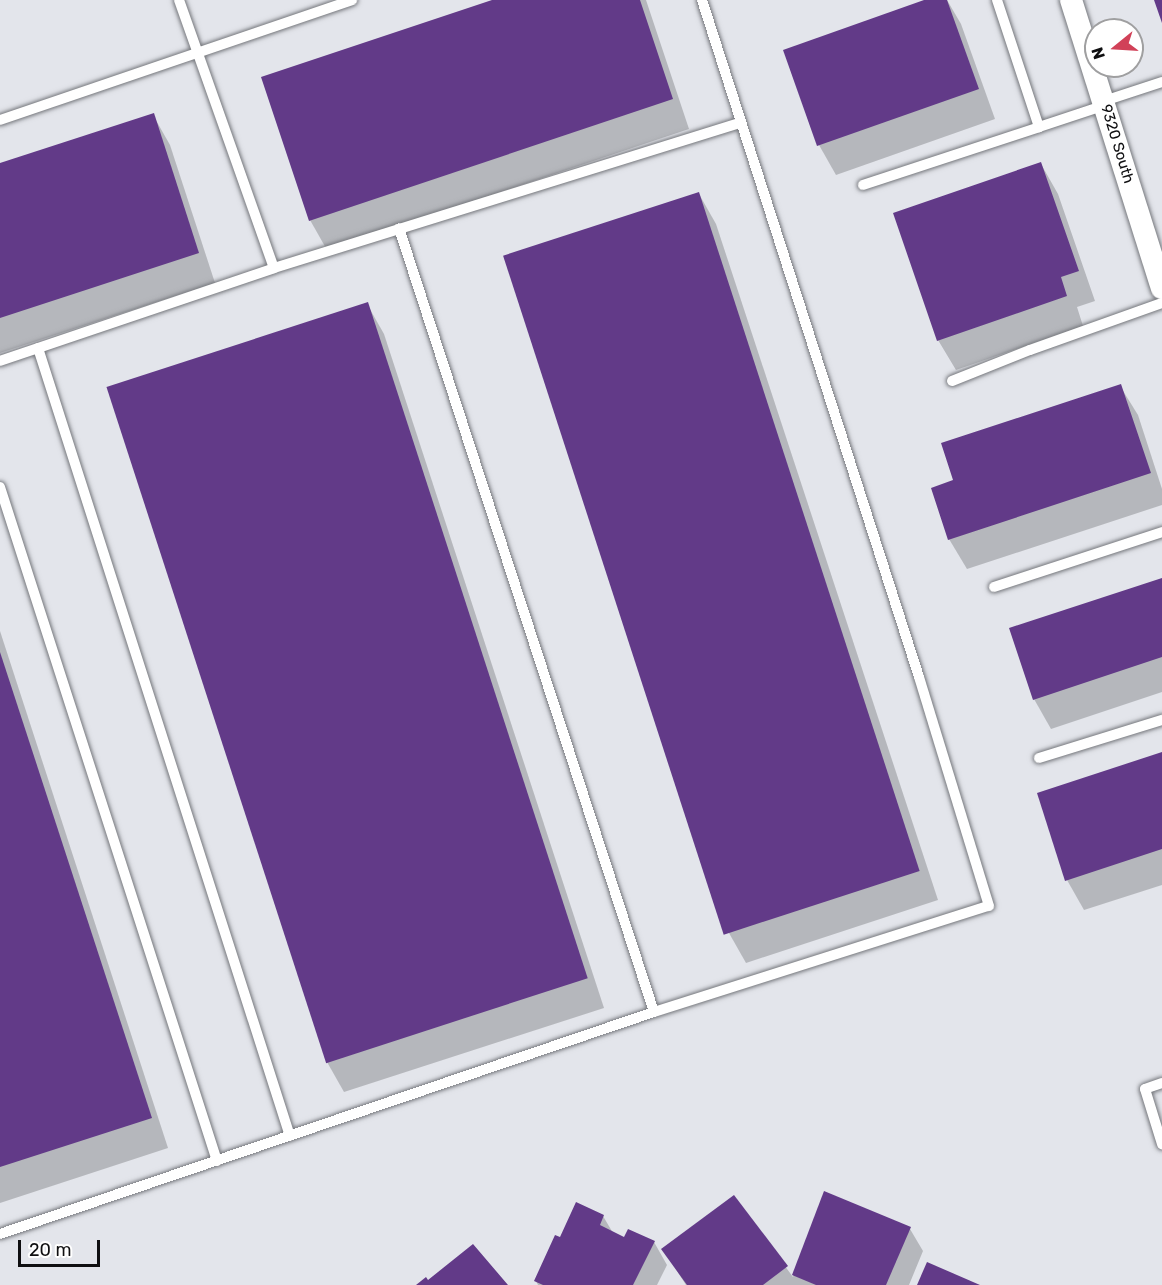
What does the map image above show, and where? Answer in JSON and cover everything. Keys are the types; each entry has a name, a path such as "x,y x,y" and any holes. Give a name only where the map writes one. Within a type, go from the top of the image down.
{"street":[{"name":"9320 South","path":"1071,0 1162,287"}],"lane":[{"path":"179,0 273,268"},
{"path":"0,120 352,0"},
{"path":"0,1234 654,1012 989,906 920,677 702,0"},
{"path":"998,0 1039,127"},
{"path":"863,185 1039,127 1162,82"},
{"path":"0,361 273,268 740,123"},
{"path":"399,228 654,1012"},
{"path":"952,381 1030,350 1162,303"},
{"path":"38,348 290,1136"},
{"path":"0,487 217,1161"},
{"path":"994,587 1162,532"},
{"path":"1039,758 1162,720"},
{"path":"1162,1083 1144,1089 1162,1144"}],"building":[{"path":"492,0 640,0 673,99 309,221 261,77"},
{"path":"924,0 947,0 979,89 817,146 783,50"},
{"path":"1154,0 1162,0 1162,23"},
{"path":"154,113 199,253 0,318 0,163"},
{"path":"1041,162 1079,271 1061,277 1067,296 937,341 893,213"},
{"path":"699,192 920,871 724,935 503,256"},
{"path":"368,302 588,978 326,1063 106,387"},
{"path":"1121,384 1151,473 948,540 931,488 953,480 941,443"},
{"path":"1162,578 1162,657 1033,700 1009,628"},
{"path":"0,652 152,1118 0,1167"},
{"path":"1162,752 1162,849 1065,881 1037,793"},
{"path":"824,1191 911,1227 886,1285 816,1285 792,1275"},
{"path":"734,1195 788,1266 763,1285 687,1285 661,1249"},
{"path":"576,1202 604,1215 600,1225 624,1237 628,1229 655,1241 633,1285 543,1285 534,1281 555,1235 560,1237"},
{"path":"473,1244 508,1285 416,1285 426,1277 428,1280"},
{"path":"927,1262 980,1285 917,1285"}]}
